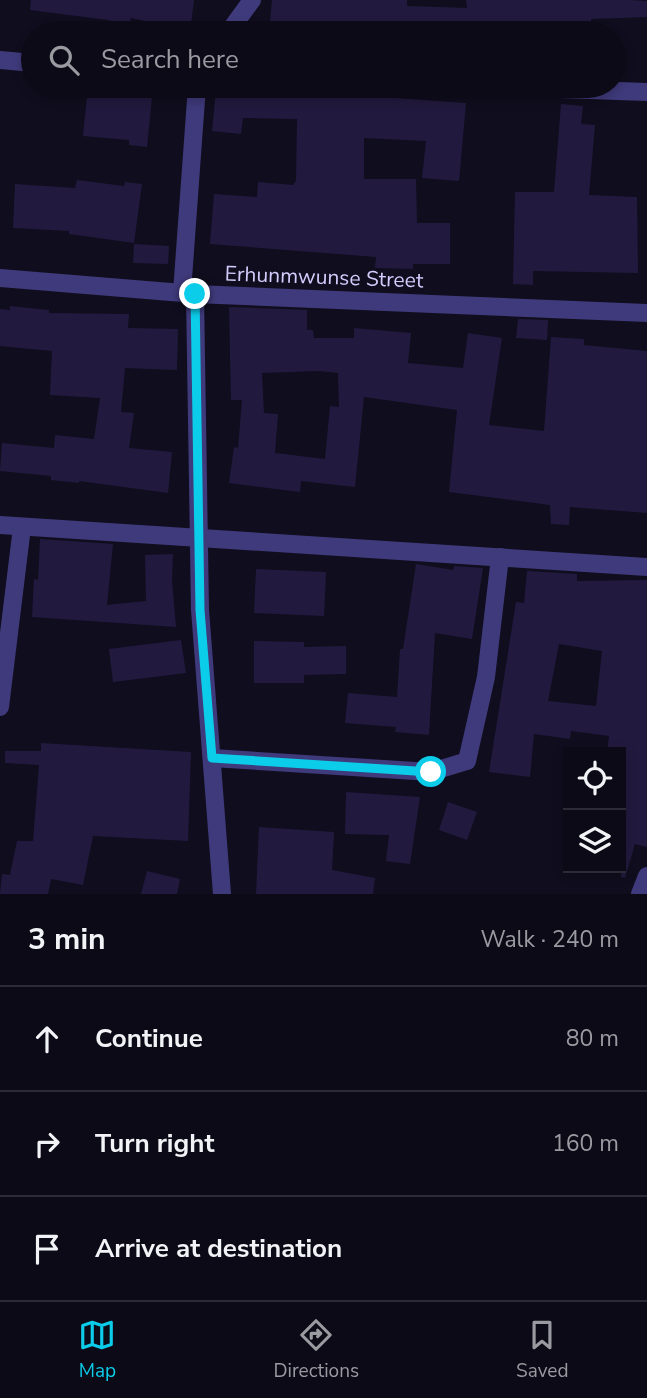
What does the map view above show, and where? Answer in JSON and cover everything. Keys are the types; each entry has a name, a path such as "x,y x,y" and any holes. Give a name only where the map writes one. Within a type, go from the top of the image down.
{"street":[{"path":"237,21 252,0"},
{"path":"0,60 21,62"},
{"path":"626,91 647,92"},
{"path":"196,98 188,293 200,610 222,894"},
{"name":"Erhunmwunse Street","path":"0,278 188,293 647,313"},
{"path":"0,526 647,567"},
{"path":"0,707 22,527"},
{"path":"212,758 332,763 431,772 467,761 486,677 500,557"},
{"path":"640,894 647,876"}],"building":[{"path":"31,0 194,0 191,21 146,21 131,18 130,21 111,21 30,10"},
{"path":"272,0 407,0 407,6 467,8 466,0 647,1 647,17 591,21 270,21"},
{"path":"87,98 152,98 147,147 129,145 129,140 83,136"},
{"path":"215,98 395,98 466,103 459,181 422,178 426,141 364,138 364,179 416,179 417,223 450,223 450,264 413,264 413,269 375,268 376,257 210,244 214,194 257,197 258,182 293,185 296,181 297,119 243,118 241,134 212,131"},
{"path":"561,104 583,106 581,124 595,125 589,195 637,197 638,273 533,271 533,285 513,284 515,192 554,192"},
{"path":"77,180 124,186 125,182 142,184 134,243 69,234 69,231 13,228 15,184 75,188"},
{"path":"134,244 169,246 168,264 133,263"},
{"path":"10,306 49,310 49,313 129,314 128,328 178,329 177,370 125,368 121,412 134,413 129,448 172,452 168,493 51,480 51,476 0,471 2,443 54,448 55,435 94,439 100,398 50,395 52,351 0,346 0,309 10,310"},
{"path":"229,307 307,310 307,330 313,330 314,338 354,338 354,328 411,333 408,363 463,368 468,333 502,338 489,425 544,431 551,337 584,339 584,345 647,351 647,513 570,507 569,525 551,524 550,505 449,492 457,410 364,397 355,487 301,481 300,492 229,483 234,447 238,448 242,400 231,400","holes":["262,373 338,373 339,407 330,406 325,459 275,453 278,414 264,413"]},
{"path":"518,319 548,320 547,340 516,338"},
{"path":"40,539 113,544 107,605 146,601 145,555 173,554 172,581 176,627 32,617 34,579 38,580"},
{"path":"416,564 453,570 454,566 483,568 472,639 435,633 429,735 395,732 396,727 345,723 348,693 397,697 400,649 403,649"},
{"path":"256,569 326,572 324,616 254,613"},
{"path":"527,571 577,574 577,581 647,580 647,847 635,844 625,878 621,877 621,873 626,873 626,747 608,747 609,736 571,731 570,739 534,734 530,777 489,772 516,602 524,603","holes":["559,644 602,651 596,706 548,701"]},
{"path":"181,640 186,673 113,682 109,649"},
{"path":"254,641 304,642 304,647 346,646 346,674 304,675 304,683 254,683"},
{"path":"41,743 191,752 188,841 93,836 83,885 51,879 48,894 0,894 2,874 10,875 17,841 33,841 39,765 5,763 5,751 41,751"},
{"path":"346,792 420,797 410,864 386,861 389,835 345,834"},
{"path":"448,802 477,812 467,840 439,830"},
{"path":"259,827 334,832 332,870 375,878 373,894 256,894"},
{"path":"147,871 180,879 177,894 141,894"}],"route":[{"path":"195,294 200,610 212,758 346,764 431,772"}]}
